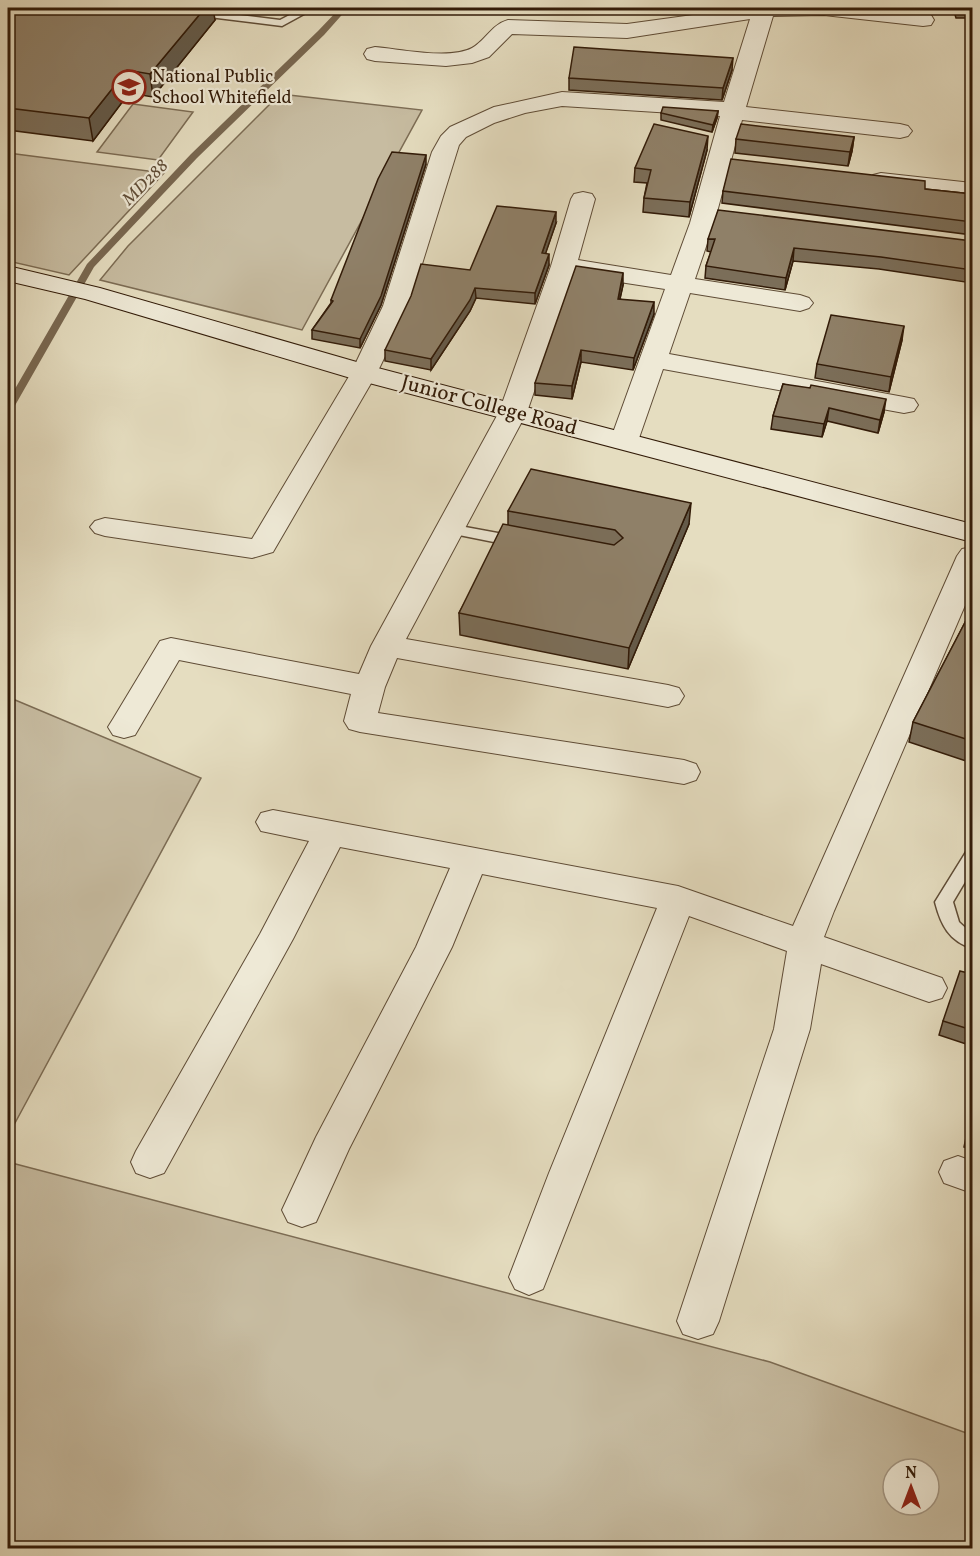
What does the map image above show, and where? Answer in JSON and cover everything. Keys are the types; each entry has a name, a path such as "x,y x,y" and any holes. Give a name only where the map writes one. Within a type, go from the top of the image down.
{"street":[{"path":"375,54 470,57 481,52 508,27 602,32 644,18 764,10 824,9 923,20"},
{"path":"624,441 681,283 716,213 721,152 764,10"},
{"path":"105,527 252,549 263,545 364,373 396,306 440,163 450,141 466,128 512,107 536,101 562,99 734,111 900,131"},
{"path":"622,102 650,126"},
{"path":"857,177 972,190"},
{"path":"583,199 564,266 513,412 387,646 369,687 360,721 684,772"},
{"path":"564,266 800,303"},
{"name":"Junior College Road","path":"8,274 91,293 364,373 972,533"},
{"path":"653,359 904,405"},
{"path":"698,1322 792,1029 803,971 805,942 816,910 972,556"},
{"path":"387,646 668,696"},
{"path":"124,727 171,648 369,687"},
{"path":"273,822 678,898 928,988"},
{"path":"150,1162 275,939 330,833"},
{"path":"302,1210 330,1148 434,947 471,860"},
{"path":"529,1277 678,898"}],"lane":[{"path":"160,8 282,22 310,8"},
{"path":"449,529 534,544"},
{"path":"972,856 944,902 948,922 966,939 972,941"}],"shaded area":[{"path":"280,94 422,110 302,330 100,280 128,246"},
{"path":"133,104 193,112 158,160 97,152"},
{"path":"8,153 164,173 69,275 8,261"},
{"path":"8,697 201,778 8,1136"},
{"path":"8,1162 770,1362 972,1435 972,1548 8,1548"}],"building":[{"path":"8,8 205,8 150,74 127,70 89,118 8,108"},
{"path":"956,8 972,8 972,11 957,11"},
{"path":"574,47 733,58 723,88 569,78"},
{"path":"663,107 718,111 713,125 661,113"},
{"path":"654,124 708,136 690,202 644,198 651,170 635,168"},
{"path":"741,124 854,137 850,152 736,139"},
{"path":"392,152 426,155 381,296 360,339 312,330 333,301 331,300 378,179"},
{"path":"731,159 925,181 925,189 972,194 972,222 723,191"},
{"path":"497,206 556,212 542,253 549,254 535,293 475,288 470,300 431,359 385,350 411,296 421,264 470,270"},
{"path":"718,210 972,241 972,270 794,248 786,278 706,266 715,239 708,239"},
{"path":"576,266 623,273 618,299 654,302 634,358 581,350 572,386 535,383"},
{"path":"831,315 904,326 891,377 817,364"},
{"path":"783,384 810,388 811,385 886,399 880,420 829,408 824,424 773,416"},
{"path":"531,469 691,503 629,648 459,613 503,524 614,545 623,538 615,530 508,511"},
{"path":"972,609 972,741 913,722"},
{"path":"960,971 972,974 972,1030 943,1021"},
{"path":"972,1120 972,1135 967,1133"}],"waterway":[{"name":"MD288","path":"8,409 90,266 194,156 344,8"}],"place":[{"name":"National Public School Whitefield","path":"129,87"}]}
